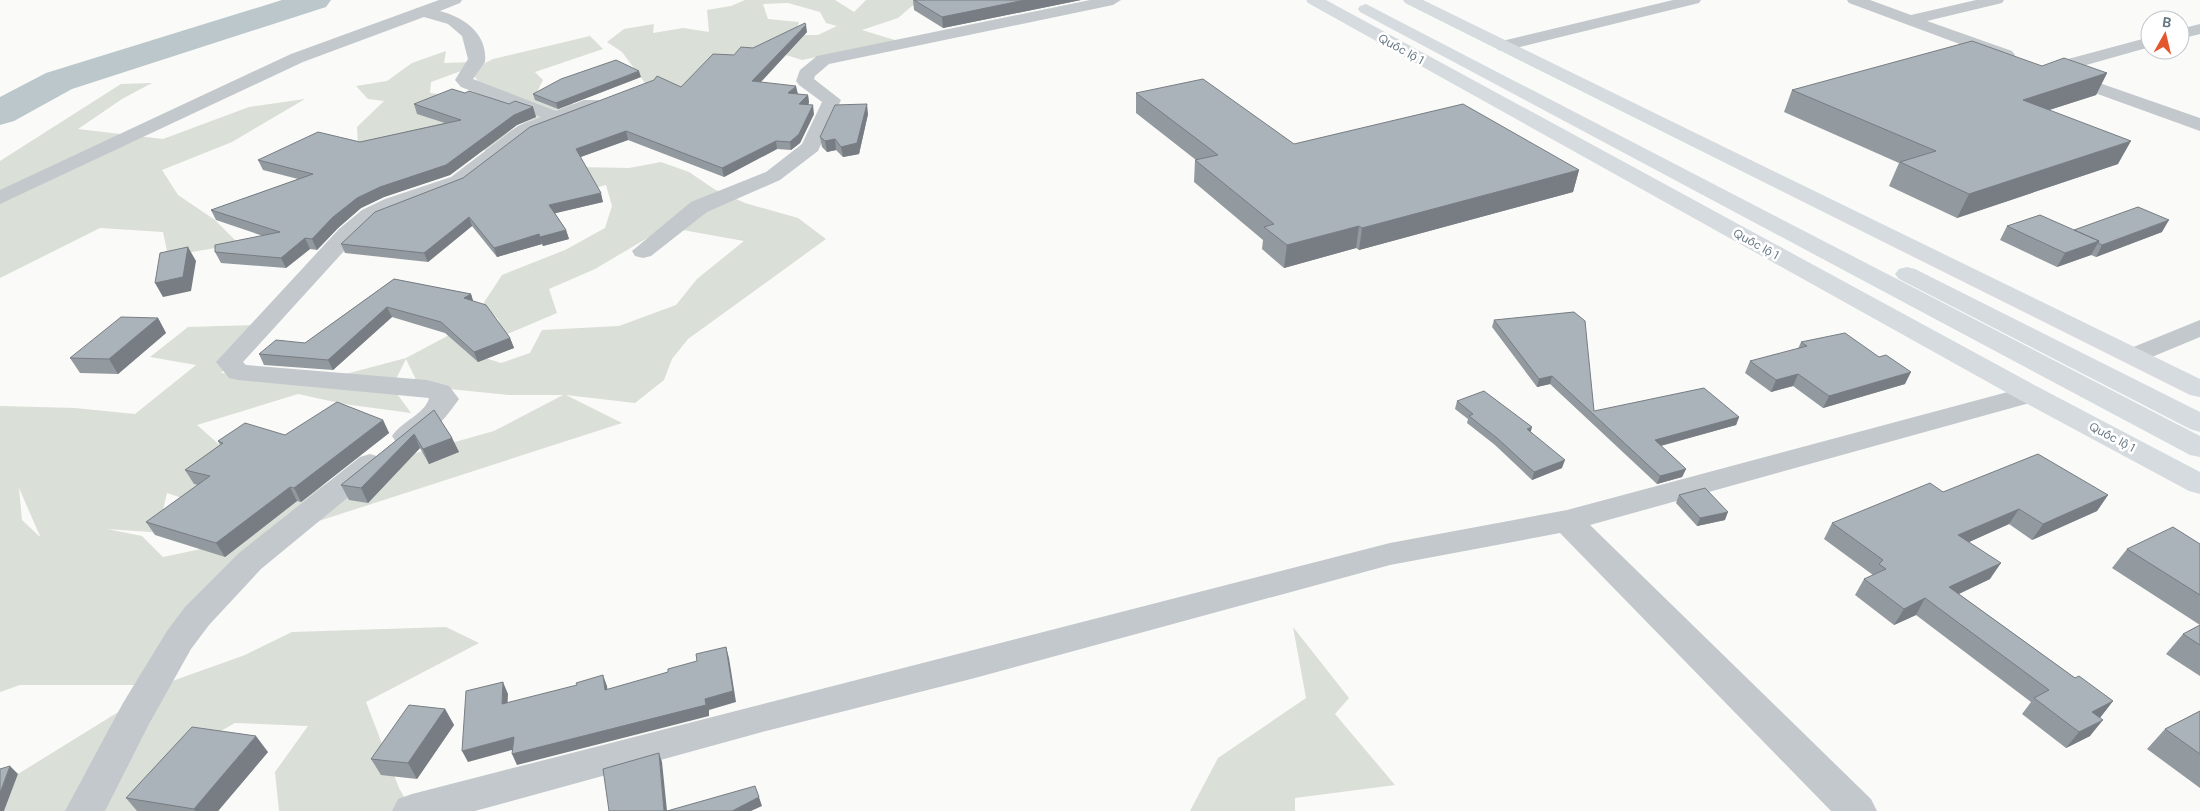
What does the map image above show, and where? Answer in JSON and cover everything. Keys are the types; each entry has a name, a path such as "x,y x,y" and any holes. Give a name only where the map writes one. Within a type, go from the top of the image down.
{"highway":[{"name":"Quốc lộ 1","path":"1314,0 1393,46 2030,394 2200,484"},
{"name":"Quốc lộ 1","path":"1350,0 2200,448"},
{"path":"1376,0 1637,137 2200,423"},
{"path":"1411,0 2200,389"},
{"path":"1637,137 1670,129"}],"street":[{"path":"0,198 297,58 454,0"},
{"path":"643,250 699,207 746,189 773,176 811,147 832,100 805,81 806,74 823,60 1113,0"},
{"path":"1504,46 1693,0"},
{"path":"1855,0 2200,125"},
{"path":"1910,20 1996,0"},
{"path":"421,12 454,20 470,32 477,53 476,64 465,76 464,80 467,83 558,117"},
{"path":"2048,70 2140,45"},
{"path":"85,811 136,714 179,640 197,616 250,561 432,414 445,399 439,392 427,388 238,372 229,362 346,234 370,215 458,181 525,130 613,96"},
{"path":"2135,356 2200,328"},
{"path":"412,811 766,716 1390,554 1567,520 2030,394"},
{"path":"1567,520 1857,811"}],"shaded area":[{"path":"745,0 835,0 854,12 866,0 939,0 912,6 898,18 862,30 898,41 802,60 786,55 746,52 723,57 690,88 648,87 622,52 607,42 624,29 654,24 653,33 683,28 709,32 707,10 731,6","holes":["788,3 820,12 826,23 837,26 818,35 796,35 799,22 768,19 763,4"]},
{"path":"590,36 603,49 535,72 543,80 536,94 572,103 583,123 489,160 484,149 498,138 542,112 482,86 470,71 493,59"},
{"path":"446,51 444,63 472,62 461,71 431,82 430,93 447,95 482,115 358,144 357,127 384,101 368,99 356,86 387,81 412,63"},
{"path":"152,83 122,99 78,129 163,139 249,107 305,99 232,142 162,170 178,195 215,220 239,244 168,256 163,232 100,228 0,278 0,161 121,84"},
{"path":"661,162 689,172 714,189 745,203 798,218 826,239 688,339 672,359 664,380 635,403 566,395 622,423 260,540 164,684 245,655 292,632 446,627 479,643 366,702 399,788 412,811 279,811 275,772 308,726 235,723 178,755 215,795 220,811 4,811 18,774 162,685 20,685 0,692 0,406 75,408 135,414 196,365 150,357 188,327 255,325 287,307 221,373 323,380 406,358 453,333 466,352 501,363 530,353 542,330 619,326 676,305 697,279 744,241 666,227 595,269 549,289 557,313 505,335 498,319 483,304 502,275 565,250 605,228 612,206 606,185 591,189 577,167 629,168","holes":["406,359 419,386 509,395 563,395 494,431 345,473 215,546 163,557 142,536 107,529 179,534 161,519 167,493 200,504 231,455 197,425 298,394 344,404 411,413 392,387","19,488 40,536 22,520"]},
{"path":"1293,627 1349,698 1335,714 1395,785 1295,798 1295,811 1190,811 1218,758 1306,698"}],"building":[{"path":"914,0 1025,0 942,17"},
{"path":"805,23 806,25 752,81 796,86 788,93 808,95 799,104 813,105 799,134 790,142 776,141 722,168 626,131 576,149 601,193 549,205 566,230 540,237 539,234 494,248 469,217 424,253 341,244 375,212 463,178 530,127 654,80 657,76 681,87 713,54 734,55 741,47 753,48"},
{"path":"1972,41 2042,66 2064,58 2107,73 2023,100 2131,141 1969,194 1900,162 1936,151 1792,90"},
{"path":"616,60 639,71 556,103 533,94 561,79"},
{"path":"1203,79 1294,144 1463,104 1579,170 1362,228 1359,226 1287,245 1264,227 1274,224 1195,160 1218,155 1136,93"},
{"path":"452,89 465,93 469,91 509,104 515,101 533,107 514,115 446,165 380,187 357,198 333,217 312,239 305,238 281,258 215,252 215,245 280,232 211,210 313,174 258,160 318,132 360,142 461,120 414,104"},
{"path":"867,104 857,143 841,147 835,139 825,141 820,137 835,105"},
{"path":"2138,207 2169,220 2102,245 2098,243 2099,241 2074,230"},
{"path":"2040,215 2099,241 2065,253 2007,226"},
{"path":"188,247 183,277 155,283 160,253"},
{"path":"394,279 471,294 464,298 486,305 510,338 474,352 441,322 387,307 328,360 259,354 276,340 305,343"},
{"path":"1574,312 1585,321 1594,411 1704,388 1739,417 1655,440 1686,469 1660,476 1552,376 1539,379 1494,320"},
{"path":"121,317 158,318 109,359 70,358"},
{"path":"1845,333 1879,357 1886,355 1911,372 1829,396 1798,374 1776,380 1750,361 1807,346 1801,342"},
{"path":"1484,391 1532,427 1527,429 1565,460 1534,472 1497,438 1469,416 1473,414 1457,401"},
{"path":"337,402 383,420 294,488 290,487 216,543 146,522 210,476 185,470 223,443 218,441 245,423 285,435"},
{"path":"434,410 452,438 423,449 414,434 361,488 341,485"},
{"path":"2038,454 2108,495 2043,524 2019,509 1958,535 2001,563 1949,587 2075,678 2079,676 2113,701 2092,712 2103,720 2079,732 2034,698 2049,690 1925,598 1904,609 1864,579 1886,569 1879,564 1883,560 1832,523 1930,483 1943,492"},
{"path":"1705,488 1728,512 1700,518 1679,495"},
{"path":"2173,527 2200,544 2200,595 2127,549"},
{"path":"2200,625 2200,645 2183,634"},
{"path":"726,647 733,691 705,699 706,705 512,754 514,737 462,751 466,691 503,682 502,704 577,685 576,683 603,675 605,690 668,672 668,669 697,661 696,654"},
{"path":"409,705 445,709 408,763 371,759"},
{"path":"2200,711 2200,754 2165,729"},
{"path":"192,727 256,736 194,809 126,798"},
{"path":"659,753 664,811 609,811 603,769"},
{"path":"10,766 0,793 0,769"},
{"path":"755,786 759,797 732,811 667,811"}],"waterway":[{"path":"0,113 59,81 315,0"}]}
